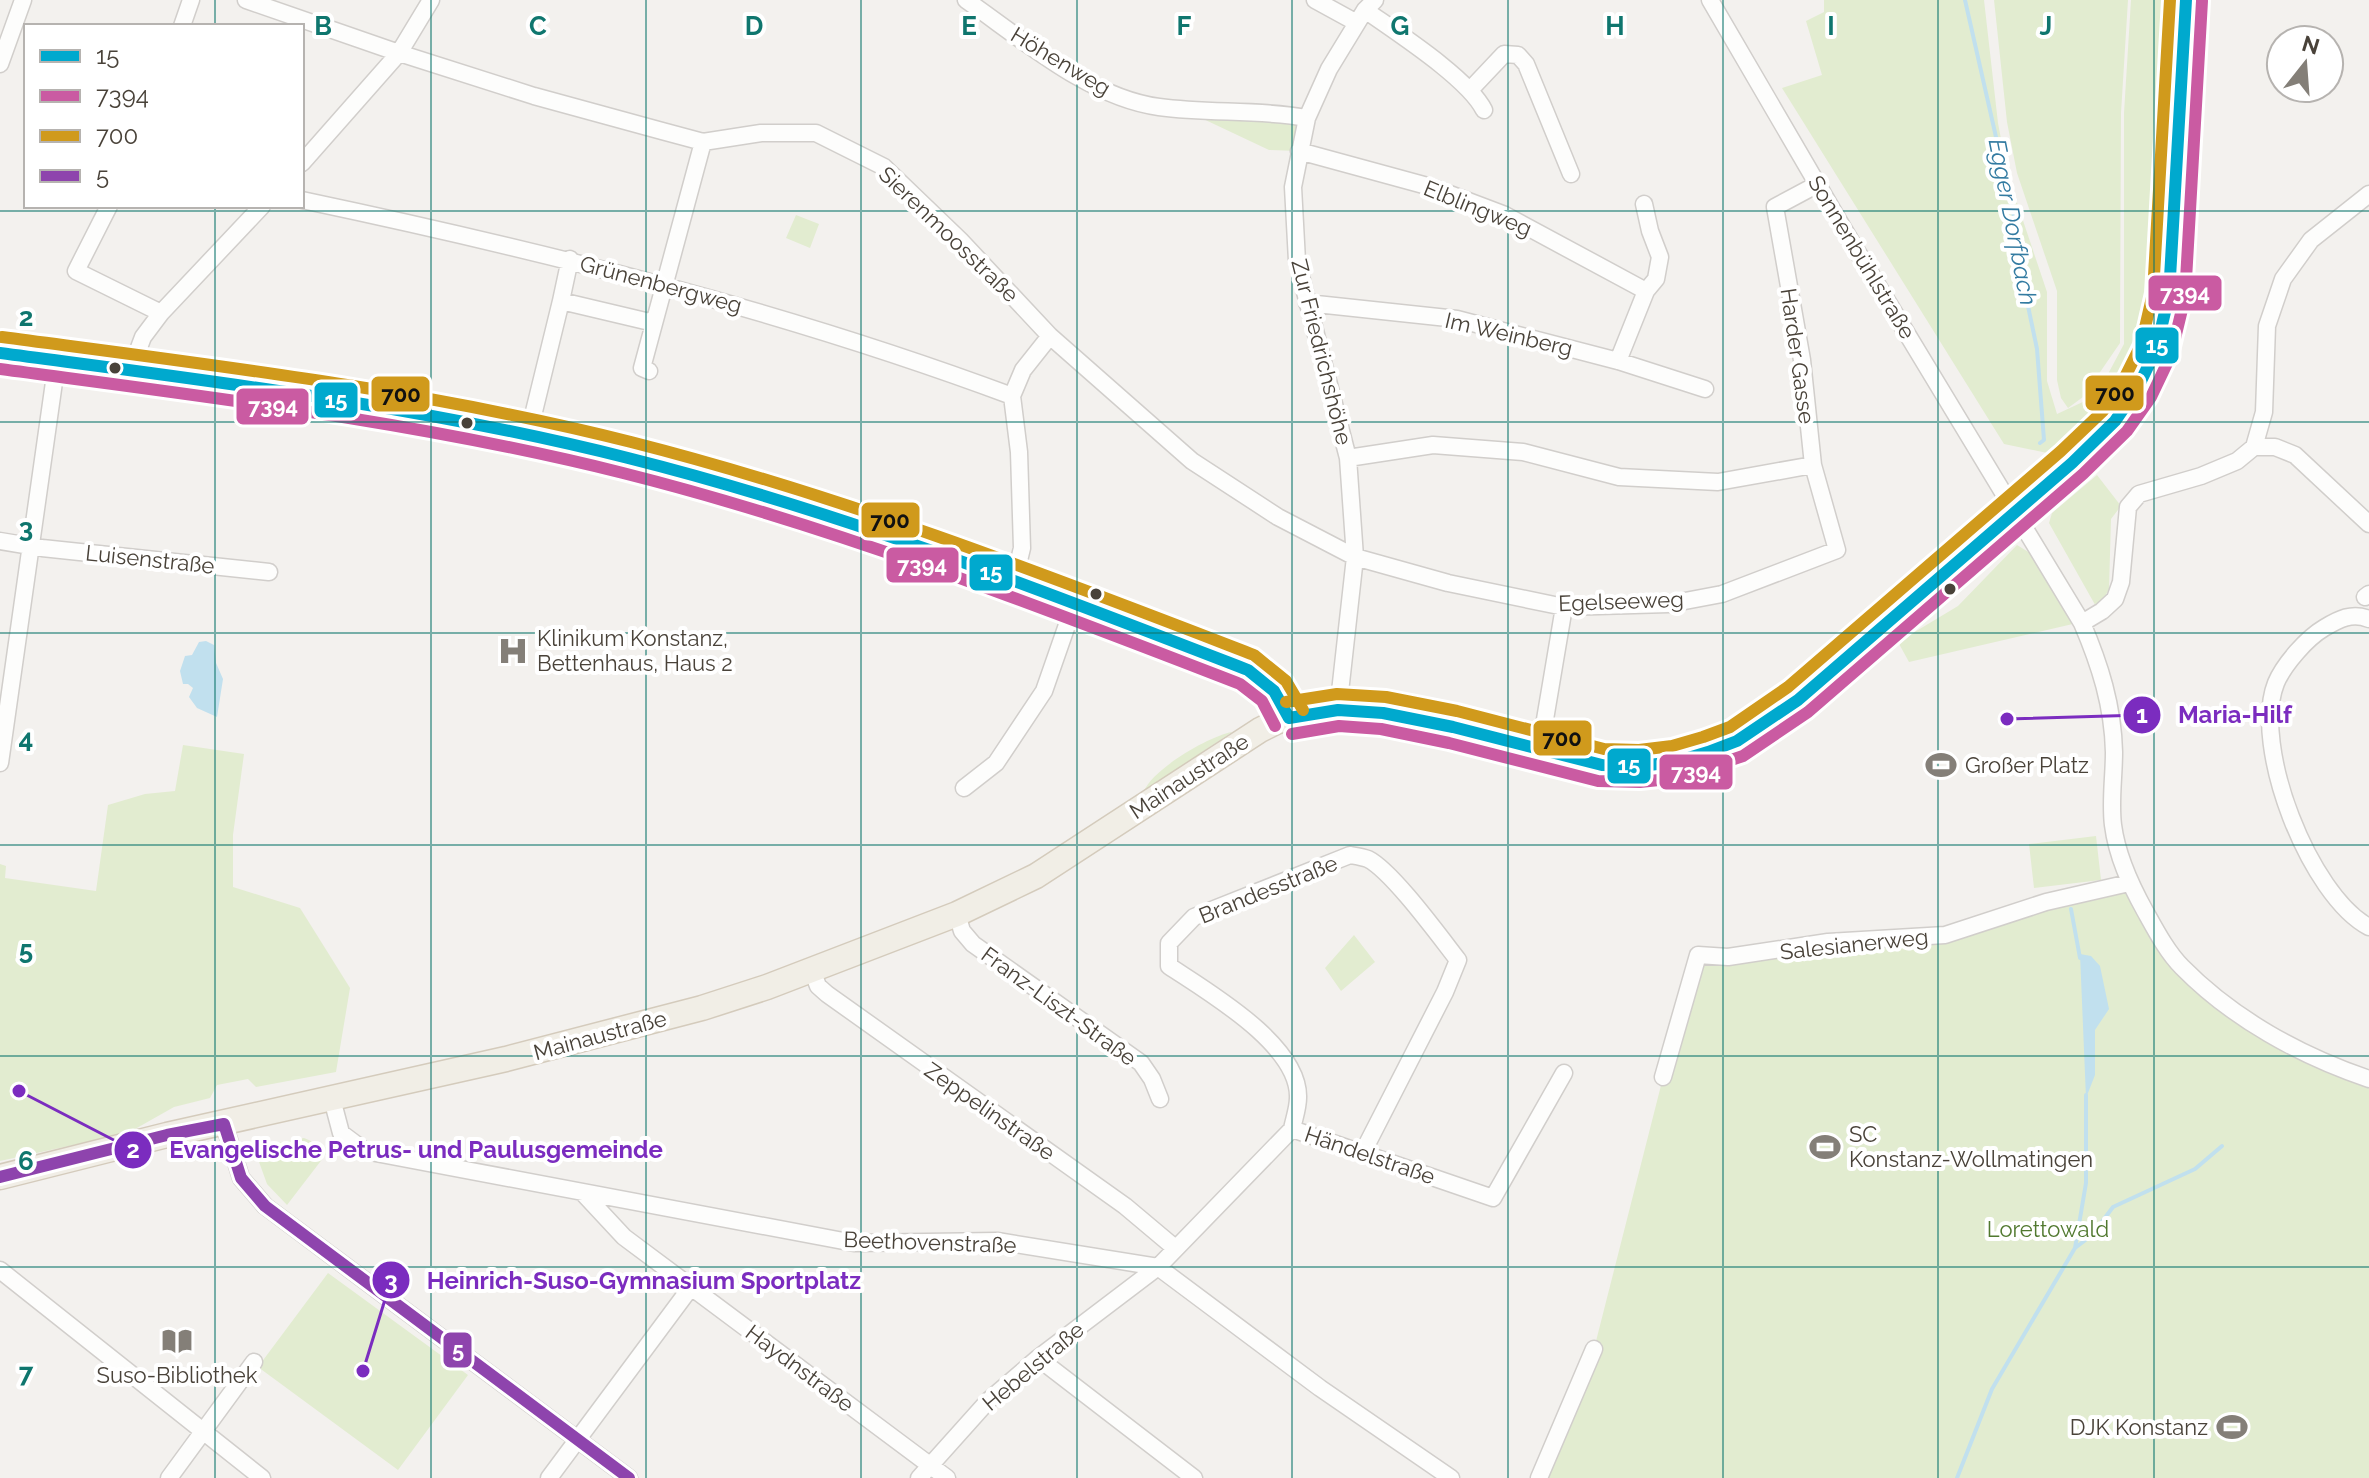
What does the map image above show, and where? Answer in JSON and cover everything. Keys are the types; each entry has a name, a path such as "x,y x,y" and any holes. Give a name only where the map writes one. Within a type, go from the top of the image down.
{"main road":[{"name":"Mainaustraße","path":"0,1177 622,1029 702,1008 812,970 957,914 1036,876 1260,730 1289,718 1338,710 1383,713 1602,765 1640,766 1675,762 1737,741 1798,700 2017,512 2115,421 2137,389 2156,350 2169,295 2186,0"}],"street":[{"path":"0,64 23,0"},
{"path":"183,24 191,0"},
{"name":"Sierenmoosstraße","path":"246,0 534,96 703,142 761,133 816,133 884,167 960,240 1050,336 1192,461 1278,517 1355,557"},
{"path":"304,161 399,53 431,0"},
{"name":"Höhenweg","path":"966,0 1053,61 1101,89 1124,98 1157,107 1254,111 1307,118"},
{"path":"1315,0 1365,11 1404,37 1470,90 1484,110"},
{"name":"Sonnenbühlstraße","path":"1710,0 1730,39 2082,623 2107,688 2114,750 2111,800 2114,829 2129,883 2180,965 2216,997 2290,1046 2369,1079"},
{"name":"Zur Friedrichshöhe","path":"1338,710 1355,557 1348,458 1297,261 1293,187 1307,118 1329,69 1365,11"},
{"path":"1470,90 1504,54 1518,55 1535,83 1571,174"},
{"path":"649,371 642,368 703,142"},
{"name":"Elblingweg","path":"1299,151 1431,187 1505,215 1646,291"},
{"name":"Harder Gasse","path":"1818,184 1775,207 1802,360 1813,465 1837,550"},
{"path":"2082,623 2115,599 2121,582 2128,507 2139,494 2201,476 2237,461 2254,447 2264,412 2267,326 2283,279 2311,240 2369,194"},
{"name":"Grünenbergweg","path":"304,200 570,259 665,285 799,324 1012,396"},
{"path":"1618,361 1646,291 1656,279 1660,257 1644,204"},
{"path":"108,208 76,271 161,313"},
{"path":"131,369 143,337 161,313 260,208"},
{"path":"528,436 570,259"},
{"path":"561,301 654,323"},
{"name":"Im Weinberg","path":"1307,303 1457,319 1618,361 1705,389"},
{"path":"1014,581 1022,548 1019,452 1012,396 1023,370 1050,336"},
{"path":"0,353 396,408 628,459 781,502 1014,581 1248,670 1274,691 1289,718"},
{"path":"0,763 6,679 31,546 57,361"},
{"path":"1348,458 1433,445 1523,452 1619,477 1718,482 1813,465"},
{"path":"2254,447 2275,447 2295,455 2369,524"},
{"name":"Luisenstraße","path":"0,541 269,572"},
{"name":"Egelseeweg","path":"1355,557 1448,583 1564,607 1669,604 1722,594 1837,550"},
{"path":"964,788 996,763 1044,691 1074,605"},
{"path":"1540,749 1564,607"},
{"path":"2364,617 2342,618 2314,634 2276,682 2270,712 2276,771 2300,838 2329,890 2361,923 2369,927"},
{"name":"Brandesstraße","path":"1292,1129 1299,1096 1288,1061 1232,1007 1169,966 1169,943 1194,917 1350,855 1367,858 1378,866 1458,960 1445,992 1363,1152"},
{"name":"Salesianerweg","path":"1663,1077 1698,955 1728,957 1828,942 1945,935 2046,902 2129,883"},
{"name":"Franz-Liszt-Straße","path":"957,914 962,931 973,944 1141,1063 1160,1099"},
{"name":"Zeppelinstraße","path":"812,970 818,986 827,994 1125,1206 1175,1248"},
{"name":"Händelstraße","path":"1158,1267 1292,1129 1493,1198 1564,1073"},
{"name":"Beethovenstraße","path":"332,1099 341,1133 365,1151 854,1243 997,1241 1158,1267 1320,1388 1451,1478"},
{"path":"224,1124 241,1178 265,1206 629,1478"},
{"name":"Haydnstraße","path":"583,1193 624,1237 924,1471 947,1478"},
{"name":"Hebelstraße","path":"924,1471 988,1401 1038,1358 1158,1267"},
{"path":"0,1270 262,1478"},
{"path":"549,1478 691,1287"},
{"path":"1539,1478 1594,1349"},
{"path":"1038,1358 1194,1478"},
{"path":"169,1478 254,1362"}],"green space":[{"path":"1824,0 1984,0 1998,123 2008,176 2047,292 2047,381 2057,414 2087,400 2108,374 2124,344 2124,113 2131,0 2162,0 2151,293 2142,345 2124,381 2100,413 2052,454 2004,444 1782,88 1822,75 1806,21 1824,12"},
{"path":"1994,0 2128,0 2121,113 2120,343 2083,397 2068,408 2061,398 2057,380 2057,291 2017,173 2007,122"},
{"path":"1180,108 1306,119 1299,151 1269,150"},
{"path":"796,215 819,224 810,248 786,238"},
{"path":"2097,475 2121,506 2111,519 2109,589 2098,610 2049,523 2052,513"},
{"path":"2017,545 2030,553 2077,623 1909,662 1898,642 1958,606"},
{"path":"1232,732 1144,791 1158,773 1183,755"},
{"path":"183,745 244,754 233,835 233,887 300,908 350,988 336,1072 256,1087 248,1079 217,1085 210,1098 174,1107 128,1133 0,1161 0,864 6,866 5,878 96,891 108,805 145,794 175,791"},
{"path":"2096,836 2101,880 2034,888 2029,844"},
{"name":"Lorettowald","path":"2129,883 2150,920 2216,997 2369,1079 2369,1478 1545,1478 1594,1349 1670,1050 1698,955 1945,935"},
{"path":"1354,935 1375,962 1341,991 1325,968"},
{"path":"304,1138 330,1149 287,1205 267,1184 254,1148"},
{"path":"328,1273 468,1375 398,1470 258,1367"}],"water":[{"path":"199,642 214,645 216,663 223,679 217,717 197,708 189,697 193,688 183,684 180,671 185,656 192,655"},
{"path":"2080,954 2091,956 2100,966 2109,1009 2095,1030 2095,1075 2086,1098"}],"waterway":[{"name":"Egger Dorfbach","path":"1965,0 2027,274 2028,306 2037,349 2044,440 2040,443"},
{"path":"2071,909 2080,958"},
{"path":"2075,1248 2086,1183 2086,1095"},
{"path":"1957,1478 1992,1389 2075,1248 2092,1235 2113,1207 2195,1169 2222,1146"}],"transit line":[{"name":"700","path":"1286,702 1337,694 1386,697 1457,711 1604,749 1639,750 1672,746 1730,727 1788,687 2061,451 2103,411 2123,381 2141,345 2153,293 2170,0"},
{"name":"15","path":"1289,718 1338,710 1383,713 1453,727 1602,765 1640,766 1675,762 1737,741 1798,700 2072,463 2115,421 2137,389 2156,350 2169,295 2186,0"},
{"name":"7394","path":"1292,734 1339,726 1381,729 1598,781 1640,782 1678,778 1743,756 1808,712 2083,474 2127,431 2151,397 2171,355 2185,297 2202,1"},
{"name":"700","path":"2,337 397,393 553,424 711,463 946,539 1254,655 1286,681 1303,710"},
{"name":"15","path":"0,353 394,409 550,440 707,479 941,554 1248,670 1274,691 1289,718"},
{"name":"7394","path":"0,369 391,425 546,455 702,494 935,569 1240,684 1262,701 1275,726"},
{"name":"5","path":"224,1124 241,1178 265,1206 629,1478"},
{"name":"5","path":"0,1177 167,1135 224,1124"}],"place":[{"name":"Klinikum Konstanz, Bettenhaus, Haus 2","path":"513,651"},
{"name":"Maria-Hilf","path":"2007,719"},
{"name":"Großer Platz","path":"1941,765"},
{"name":"Evangelische Petrus- und Paulusgemeinde","path":"19,1091"},
{"name":"SC Konstanz-Wollmatingen","path":"1825,1147"},
{"name":"Suso-Bibliothek","path":"177,1341"},
{"name":"Heinrich-Suso-Gymnasium Sportplatz","path":"363,1371"},
{"name":"DJK Konstanz","path":"2232,1427"}]}
